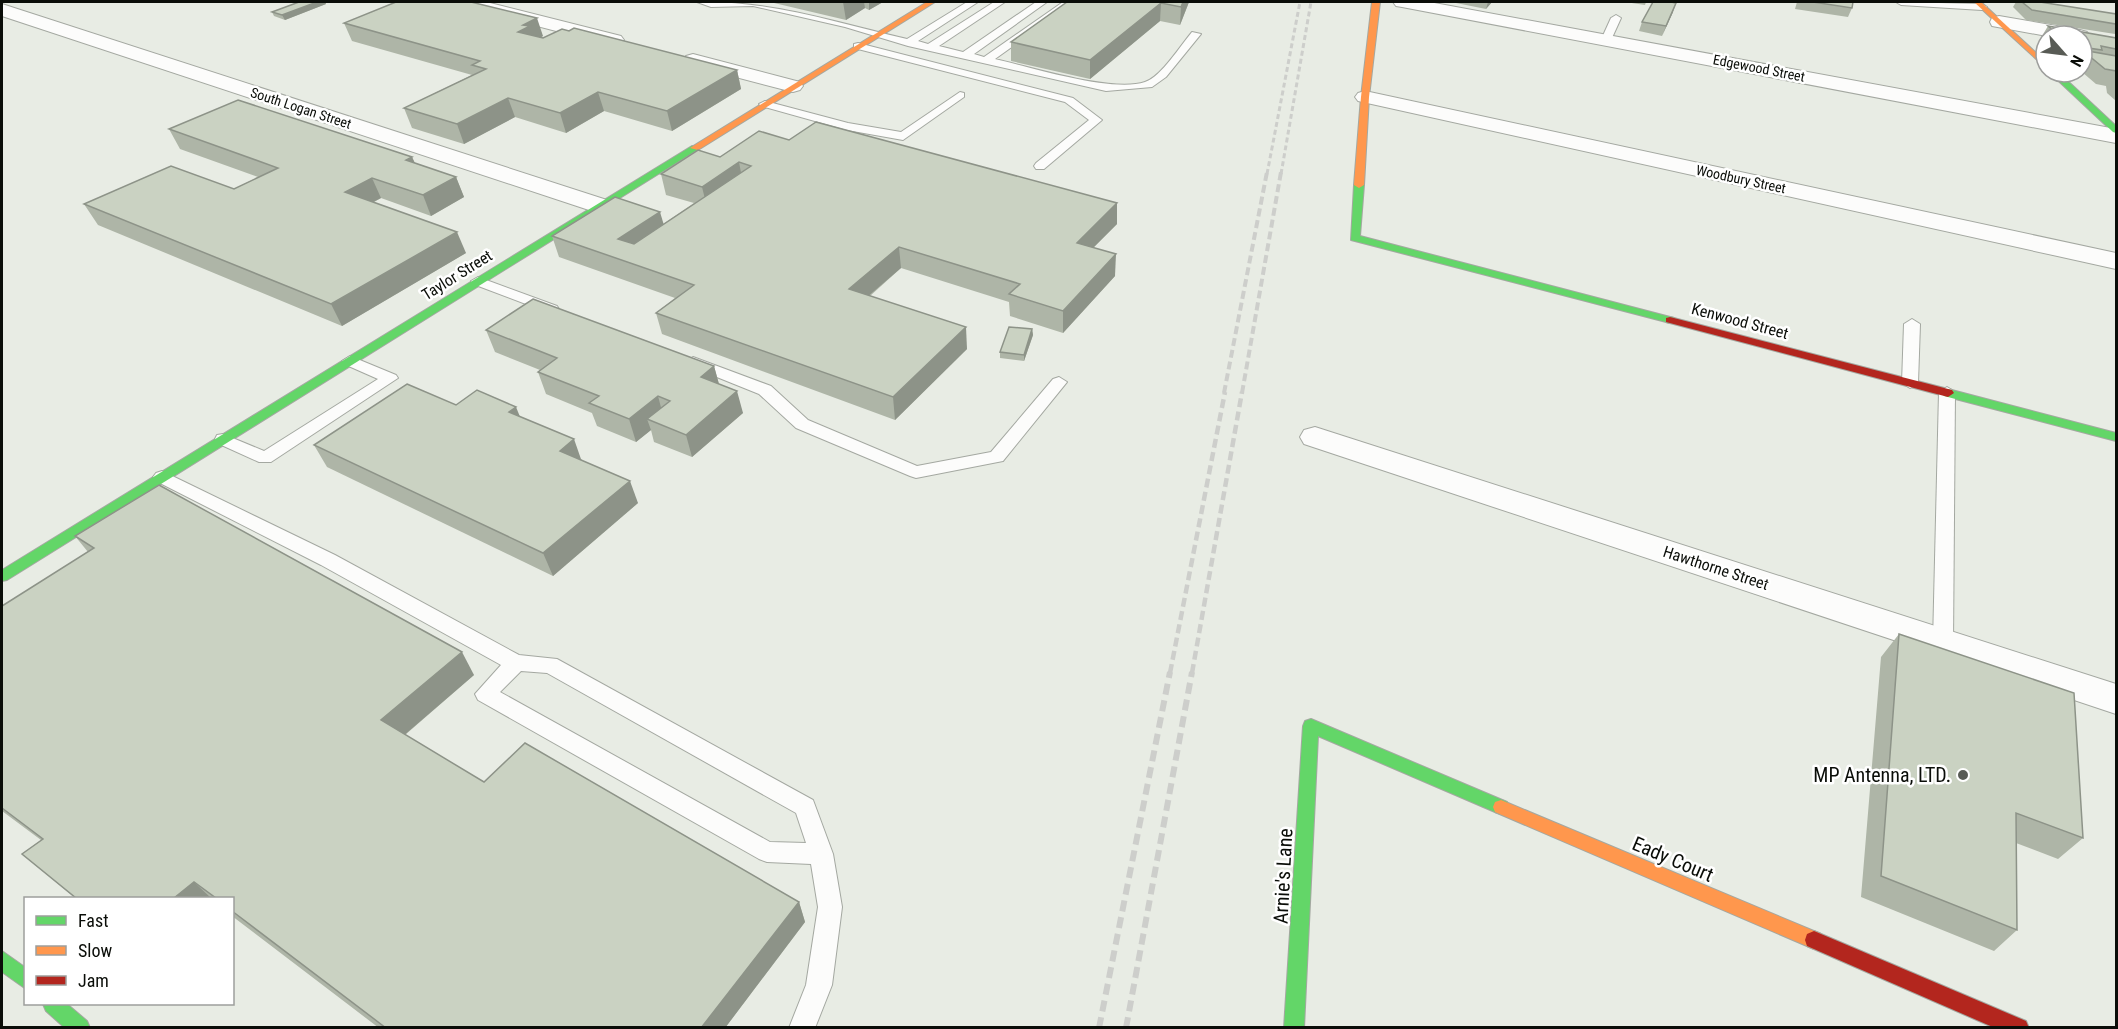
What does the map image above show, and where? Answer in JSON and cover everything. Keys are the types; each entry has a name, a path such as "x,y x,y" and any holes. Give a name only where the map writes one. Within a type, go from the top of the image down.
{"street":[{"path":"466,2 634,45"},
{"name":"Taylor Street","path":"2,576 931,2"},
{"path":"1365,97 1376,2"},
{"name":"Edgewood Street","path":"1402,2 2116,136"},
{"path":"1980,4 2034,55"},
{"name":"South Logan Street","path":"2,10 601,206"},
{"path":"1999,22 2034,28"},
{"path":"679,57 793,86"},
{"path":"2066,84 2116,130"},
{"name":"Kenwood Street","path":"1365,97 1355,238 2116,437"},
{"name":"Woodbury Street","path":"1365,97 2116,261"},
{"name":"Hawthorne Street","path":"1315,437 2116,699"},
{"name":"Arnie's Lane","path":"1294,1028 1311,726"},
{"name":"Eady Court","path":"1311,726 2019,1028"},
{"path":"2,960 24,978"},
{"path":"53,1005 80,1028"}],"lane":[{"path":"702,2 711,4 753,3 849,25 908,43 1106,88 1148,85 1162,75 1196,34"},
{"path":"908,43 973,2"},
{"path":"929,48 1000,2"},
{"path":"964,56 1042,2"},
{"path":"985,61 1069,2"},
{"path":"1905,2 1980,4"},
{"path":"1606,40 1617,18"},
{"path":"858,46 1069,100 1096,120 1040,166"},
{"path":"765,104 847,126 903,136 960,95"},
{"path":"478,281 566,314"},
{"path":"1910,383 1912,324"},
{"path":"677,356 765,390 802,424 916,472 997,457 1059,382"},
{"path":"223,439 265,458 390,378 350,361"},
{"path":"1944,643 1947,392"},
{"path":"162,477 328,560 516,663 550,665 805,807 821,854 831,907 819,985 802,1028"},
{"path":"516,663 485,694 767,852 821,854"}],"building":[{"path":"299,2 317,2 282,15 272,12"},
{"path":"396,2 471,2 537,18 523,25 530,26 518,32 543,38 562,29 569,31 574,28 737,70 667,111 598,92 560,113 508,98 457,124 404,108 486,69 472,65 480,61 344,23"},
{"path":"1067,2 1183,2 1181,7 1161,3 1090,60 1011,42"},
{"path":"1653,2 1676,3 1666,26 1642,22"},
{"path":"1813,2 1853,2 1852,8"},
{"path":"2022,2 2040,2 2116,14 2116,24 2032,10"},
{"path":"2094,34 2116,38 2116,49 2101,46 2102,50 2094,49"},
{"path":"2094,52 2116,56 2116,71 2105,69 2094,60"},
{"path":"238,100 412,157 406,160 456,177 423,195 372,178 345,192 457,232 331,304 84,204 171,166 234,189 278,168 169,129"},
{"path":"816,122 1117,203 1077,243 1116,254 1063,311 1009,294 1020,284 899,247 849,289 966,327 893,397 656,313 694,285 552,236 615,197 660,212 618,239 634,244 751,166 739,162 702,187 661,174 698,150 720,157 759,131 789,140"},
{"path":"533,299 714,366 701,377 737,391 686,435 647,419 670,401 658,396 629,419 589,403 599,396 538,372 557,358 486,330"},
{"path":"1009,327 1032,329 1024,355 1000,352"},
{"path":"407,384 456,405 477,390 516,407 509,412 574,439 560,451 630,481 543,553 314,445"},
{"path":"159,485 462,652 381,720 484,782 525,743 799,902 701,1028 386,1028 234,913 234,897 215,897 194,882 175,897 75,897 22,854 43,839 2,808 2,606 94,548 75,536"},
{"name":"MP Antenna, LTD.","path":"1899,634 2074,693 2083,838 2016,813 2017,930 1881,876"}],"railway":[{"path":"1267,174 1300,2"},
{"path":"1281,174 1311,2"},
{"path":"1224,393 1267,172"},
{"path":"1242,393 1281,172"},
{"path":"1170,673 1225,392"},
{"path":"1192,673 1242,392"},
{"path":"1099,1028 1170,672"},
{"path":"1126,1028 1192,672"}],"traffic: fast":[{"path":"2066,84 2116,130"},
{"path":"2,576 695,148"},
{"path":"1359,185 1355,238 1670,320"},
{"path":"1948,393 2116,437"},
{"path":"1294,1028 1311,726 1501,807"},
{"path":"2,960 24,978"},
{"path":"54,1005 80,1028"}],"traffic: slow":[{"path":"695,148 931,2"},
{"path":"1359,185 1365,97 1376,2"},
{"path":"1977,2 2034,55"},
{"path":"1501,807 1814,940"}],"traffic: jam":[{"path":"1670,320 1948,393"},
{"path":"1814,940 2019,1028"}],"place":[{"name":"MP Antenna, LTD.","path":"1963,775"}]}
